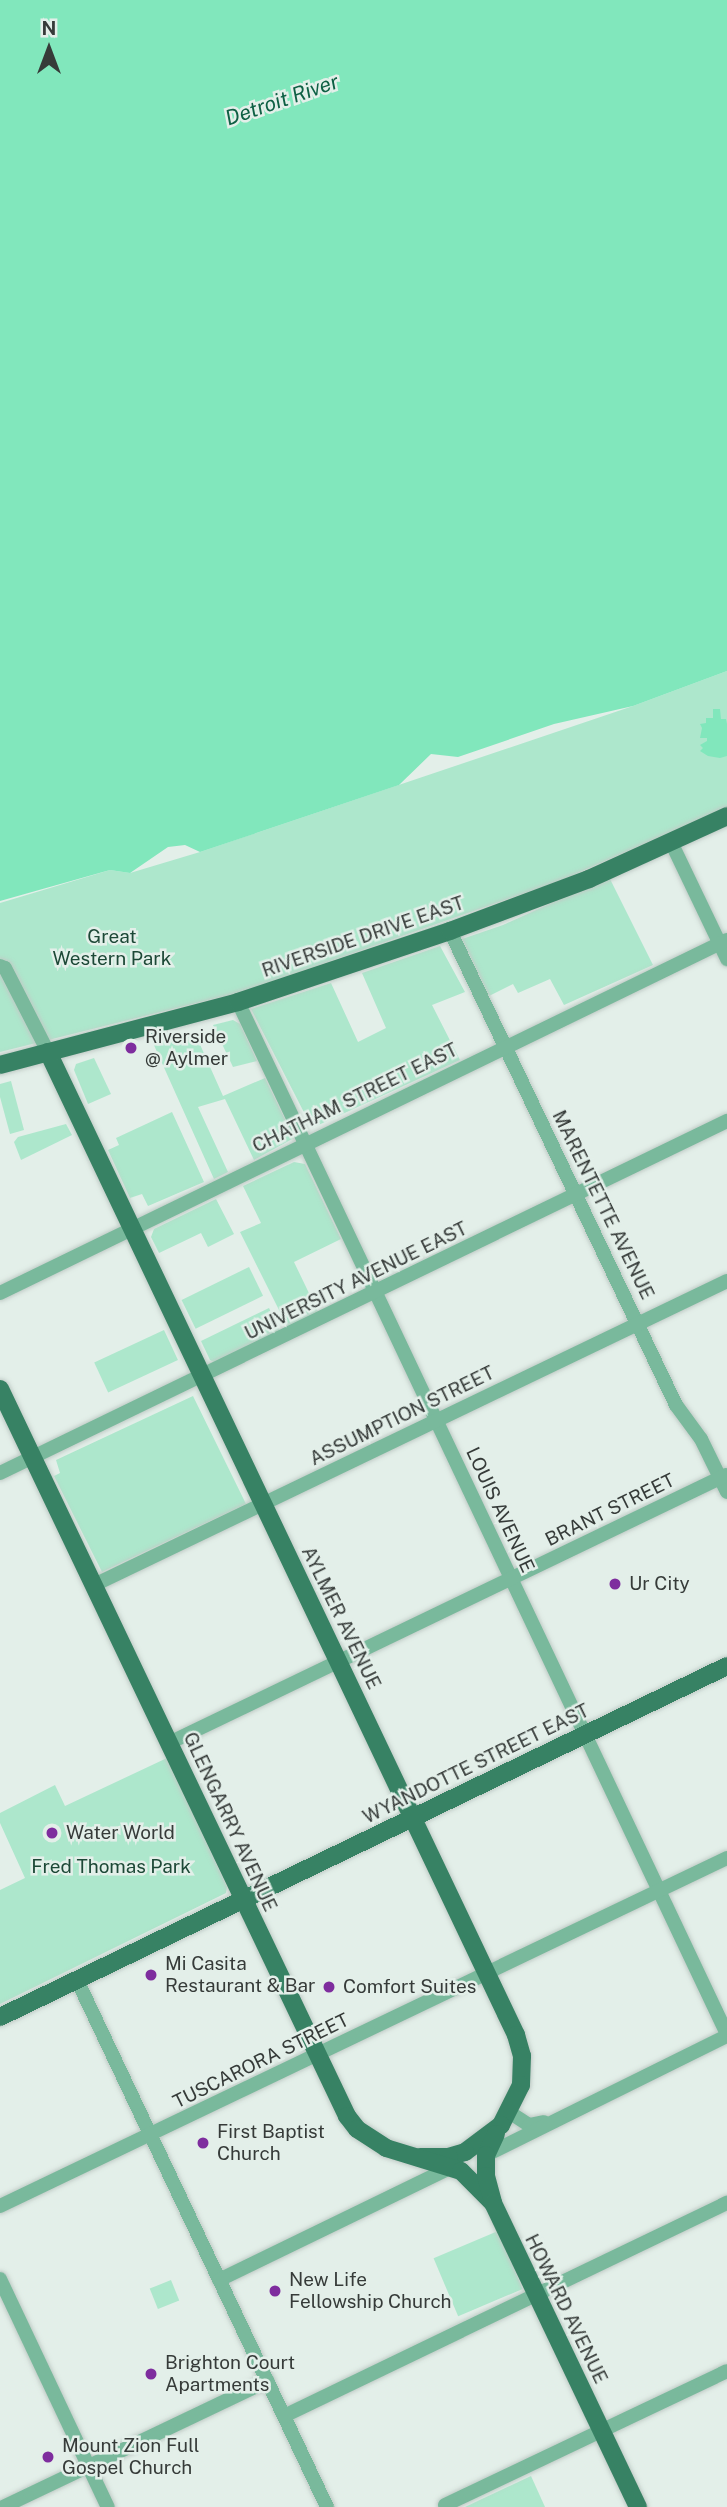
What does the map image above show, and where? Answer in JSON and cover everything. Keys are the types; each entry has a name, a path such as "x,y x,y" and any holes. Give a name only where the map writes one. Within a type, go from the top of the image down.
{"main road":[{"name":"RIVERSIDE DRIVE EAST","path":"0,1065 238,1002 450,931 589,879 727,817"},
{"name":"AYLMER AVENUE","path":"48,1052 516,2035 522,2056 520,2085 505,2119"},
{"name":"GLENGARRY AVENUE","path":"0,1388 347,2116 357,2129 386,2148 461,2172 493,2203"},
{"name":"WYANDOTTE STREET EAST","path":"0,2017 727,1666"},
{"path":"486,2155 505,2119"},
{"path":"420,2157 449,2157 465,2152 505,2119"},
{"name":"HOWARD AVENUE","path":"486,2155 486,2176 493,2203 638,2507"}],"street":[{"path":"671,842 723,942 727,959"},
{"name":"MARENTETTE AVENUE","path":"450,931 676,1405 701,1438 724,1476 727,1492"},
{"name":"CHATHAM STREET EAST","path":"0,1293 723,942"},
{"path":"0,966 5,968 48,1052"},
{"name":"LOUIS AVENUE","path":"238,1002 727,2035"},
{"name":"UNIVERSITY AVENUE EAST","path":"0,1473 727,1121"},
{"name":"ASSUMPTION STREET","path":"94,1585 727,1281"},
{"name":"BRANT STREET","path":"169,1743 724,1476"},
{"name":"TUSCARORA STREET","path":"0,2206 727,1858"},
{"path":"77,1980 327,2507"},
{"path":"486,2155 548,2121 727,2035"},
{"path":"505,2119 529,2125 548,2121"},
{"path":"219,2280 452,2167"},
{"path":"284,2416 727,2203"},
{"path":"0,2279 108,2507"},
{"path":"445,2505 727,2371"},
{"path":"3,2507 267,2381"}],"green space":[{"name":"Great Western Park","path":"727,671 727,807 562,880 245,991 0,1052 0,903 110,870 130,873 200,852 633,706"},
{"path":"609,877 653,965 564,1005 550,979 518,993 513,984 489,996 462,939 503,925"},
{"path":"440,946 465,992 432,1005 460,1060 312,1128 251,1009 331,983 358,1042 386,1028 362,973"},
{"path":"233,1020 240,1024 257,1061 233,1067 213,1025"},
{"path":"194,1031 223,1096 265,1078 294,1138 254,1160 225,1099 198,1107 228,1172 214,1179 153,1043"},
{"path":"94,1058 111,1094 88,1104 74,1070 76,1064"},
{"path":"11,1081 24,1130 10,1134 0,1097 0,1084"},
{"path":"172,1112 204,1182 148,1206 142,1194 130,1198 108,1150 119,1145 116,1138"},
{"path":"66,1124 72,1135 21,1160 14,1142 18,1137"},
{"path":"294,1162 305,1164 341,1239 294,1262 319,1314 288,1328 240,1232 261,1223 243,1186"},
{"path":"216,1199 234,1234 208,1247 201,1233 159,1253 151,1237 154,1229"},
{"path":"249,1267 263,1296 196,1329 182,1300"},
{"path":"269,1308 280,1331 216,1363 210,1360 201,1341"},
{"path":"164,1330 178,1360 108,1392 94,1363"},
{"path":"193,1396 246,1504 102,1572 54,1476 60,1473 56,1460"},
{"name":"Fred Thomas Park","path":"167,1758 227,1887 226,1893 0,2004 0,1890 25,1878 0,1823 0,1813 55,1785 65,1806"},
{"path":"498,2231 523,2289 458,2316 434,2258"},
{"path":"171,2280 179,2300 158,2309 150,2289"},
{"path":"531,2476 545,2507 465,2507 467,2506"}],"water":[{"name":"Detroit River","path":"0,0 727,0 727,671 633,706 554,724 458,757 431,754 399,785 200,852 185,845 168,847 130,873 110,870 0,901"},
{"path":"713,709 720,709 721,719 726,719 727,724 727,756 720,758 700,751 703,748 700,745 707,741 707,738 700,738 700,724 706,723 706,718 713,718"}],"place":[{"name":"Riverside @ Aylmer","path":"131,1048"},
{"name":"Ur City","path":"615,1584"},
{"name":"Water World","path":"52,1833"},
{"name":"Mi Casita Restaurant & Bar","path":"151,1975"},
{"name":"Comfort Suites","path":"329,1987"},
{"name":"First Baptist Church","path":"203,2143"},
{"name":"New Life Fellowship Church","path":"275,2291"},
{"name":"Brighton Court Apartments","path":"151,2374"},
{"name":"Mount Zion Full Gospel Church","path":"48,2457"}]}
